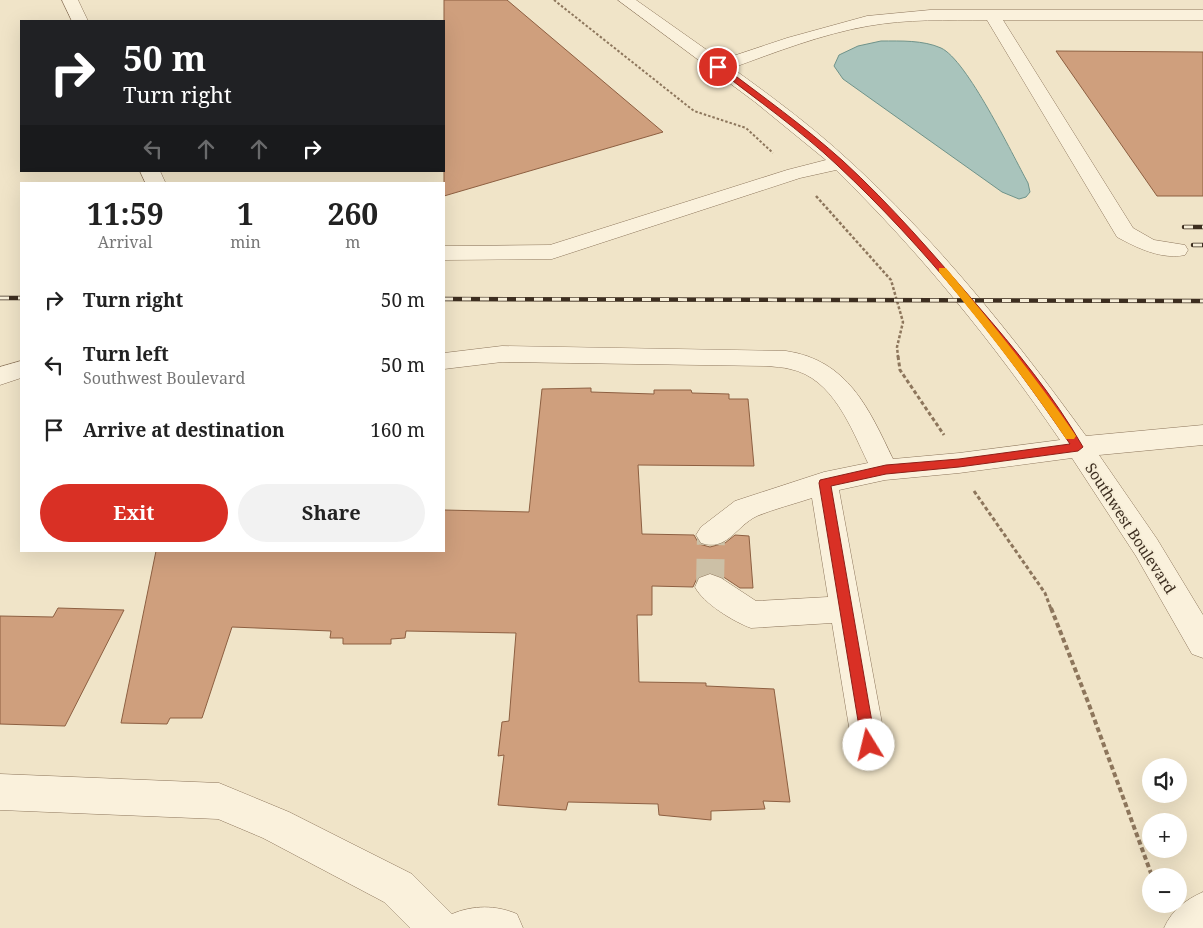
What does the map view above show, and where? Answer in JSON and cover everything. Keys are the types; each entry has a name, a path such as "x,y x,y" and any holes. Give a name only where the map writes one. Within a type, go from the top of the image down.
{"street":[{"path":"70,0 80,20"},
{"name":"Southwest Boulevard","path":"626,0 803,131 840,163 910,234 968,300 1038,388 1127,517 1203,643"},
{"path":"718,67 793,41 867,21 930,15 1203,15"},
{"path":"992,15 1125,232 1148,245 1177,250"},
{"path":"445,253 552,252 794,174 840,163"},
{"path":"445,361 502,354 767,358 799,362 828,377 847,396 886,470"},
{"path":"0,376 20,369"},
{"path":"711,535 745,509 824,483 886,470 959,463 1078,447 1203,435"},
{"path":"824,483 869,745"},
{"path":"710,587 751,615 846,608"},
{"path":"0,792 219,801 276,825 398,888 438,928"},
{"path":"1184,928 1203,912"},
{"path":"466,928 503,928"}],"path":[{"path":"554,0 694,112 746,128 832,212 891,280 902,322 897,347 900,370 940,429 976,495 1045,593 1088,702 1149,868"}],"water":[{"path":"881,41 912,41 934,45 952,56 976,88 1028,183 1030,192 1026,197 1019,199 1002,192 843,79 834,66 839,55 858,46"}],"building":[{"path":"444,0 507,0 663,132 445,196"},
{"path":"1056,51 1203,52 1203,196 1157,196"},
{"path":"591,388 591,392 654,394 654,390 691,390 692,393 729,394 729,399 748,399 754,466 638,465 642,534 694,535 699,544 710,547 725,543 735,535 749,536 753,588 740,588 722,576 711,572 698,576 693,587 652,586 652,615 637,615 639,682 706,683 706,686 774,689 790,802 763,801 765,809 711,811 711,820 659,815 658,804 568,802 566,810 498,805 504,755 498,756 502,722 509,721 516,633 406,631 405,638 391,639 391,644 343,644 343,638 330,638 331,631 232,627 202,718 170,718 167,724 121,723 156,552 445,552 445,510 529,512 542,389"},
{"path":"58,608 124,610 65,726 0,724 0,616 53,617"}],"tunnel":[{"path":"710,587 711,535"}],"railway":[{"path":"1184,227 1203,227"},
{"path":"1193,245 1203,245"},
{"path":"0,298 20,298"},
{"path":"445,299 1203,301"}],"slow traffic":[{"path":"942,270 1038,388 1070,436"}],"route":[{"path":"718,67 803,131 840,163 910,234 996,334 1038,388 1078,447 959,463 886,470 824,483 869,745"}]}
